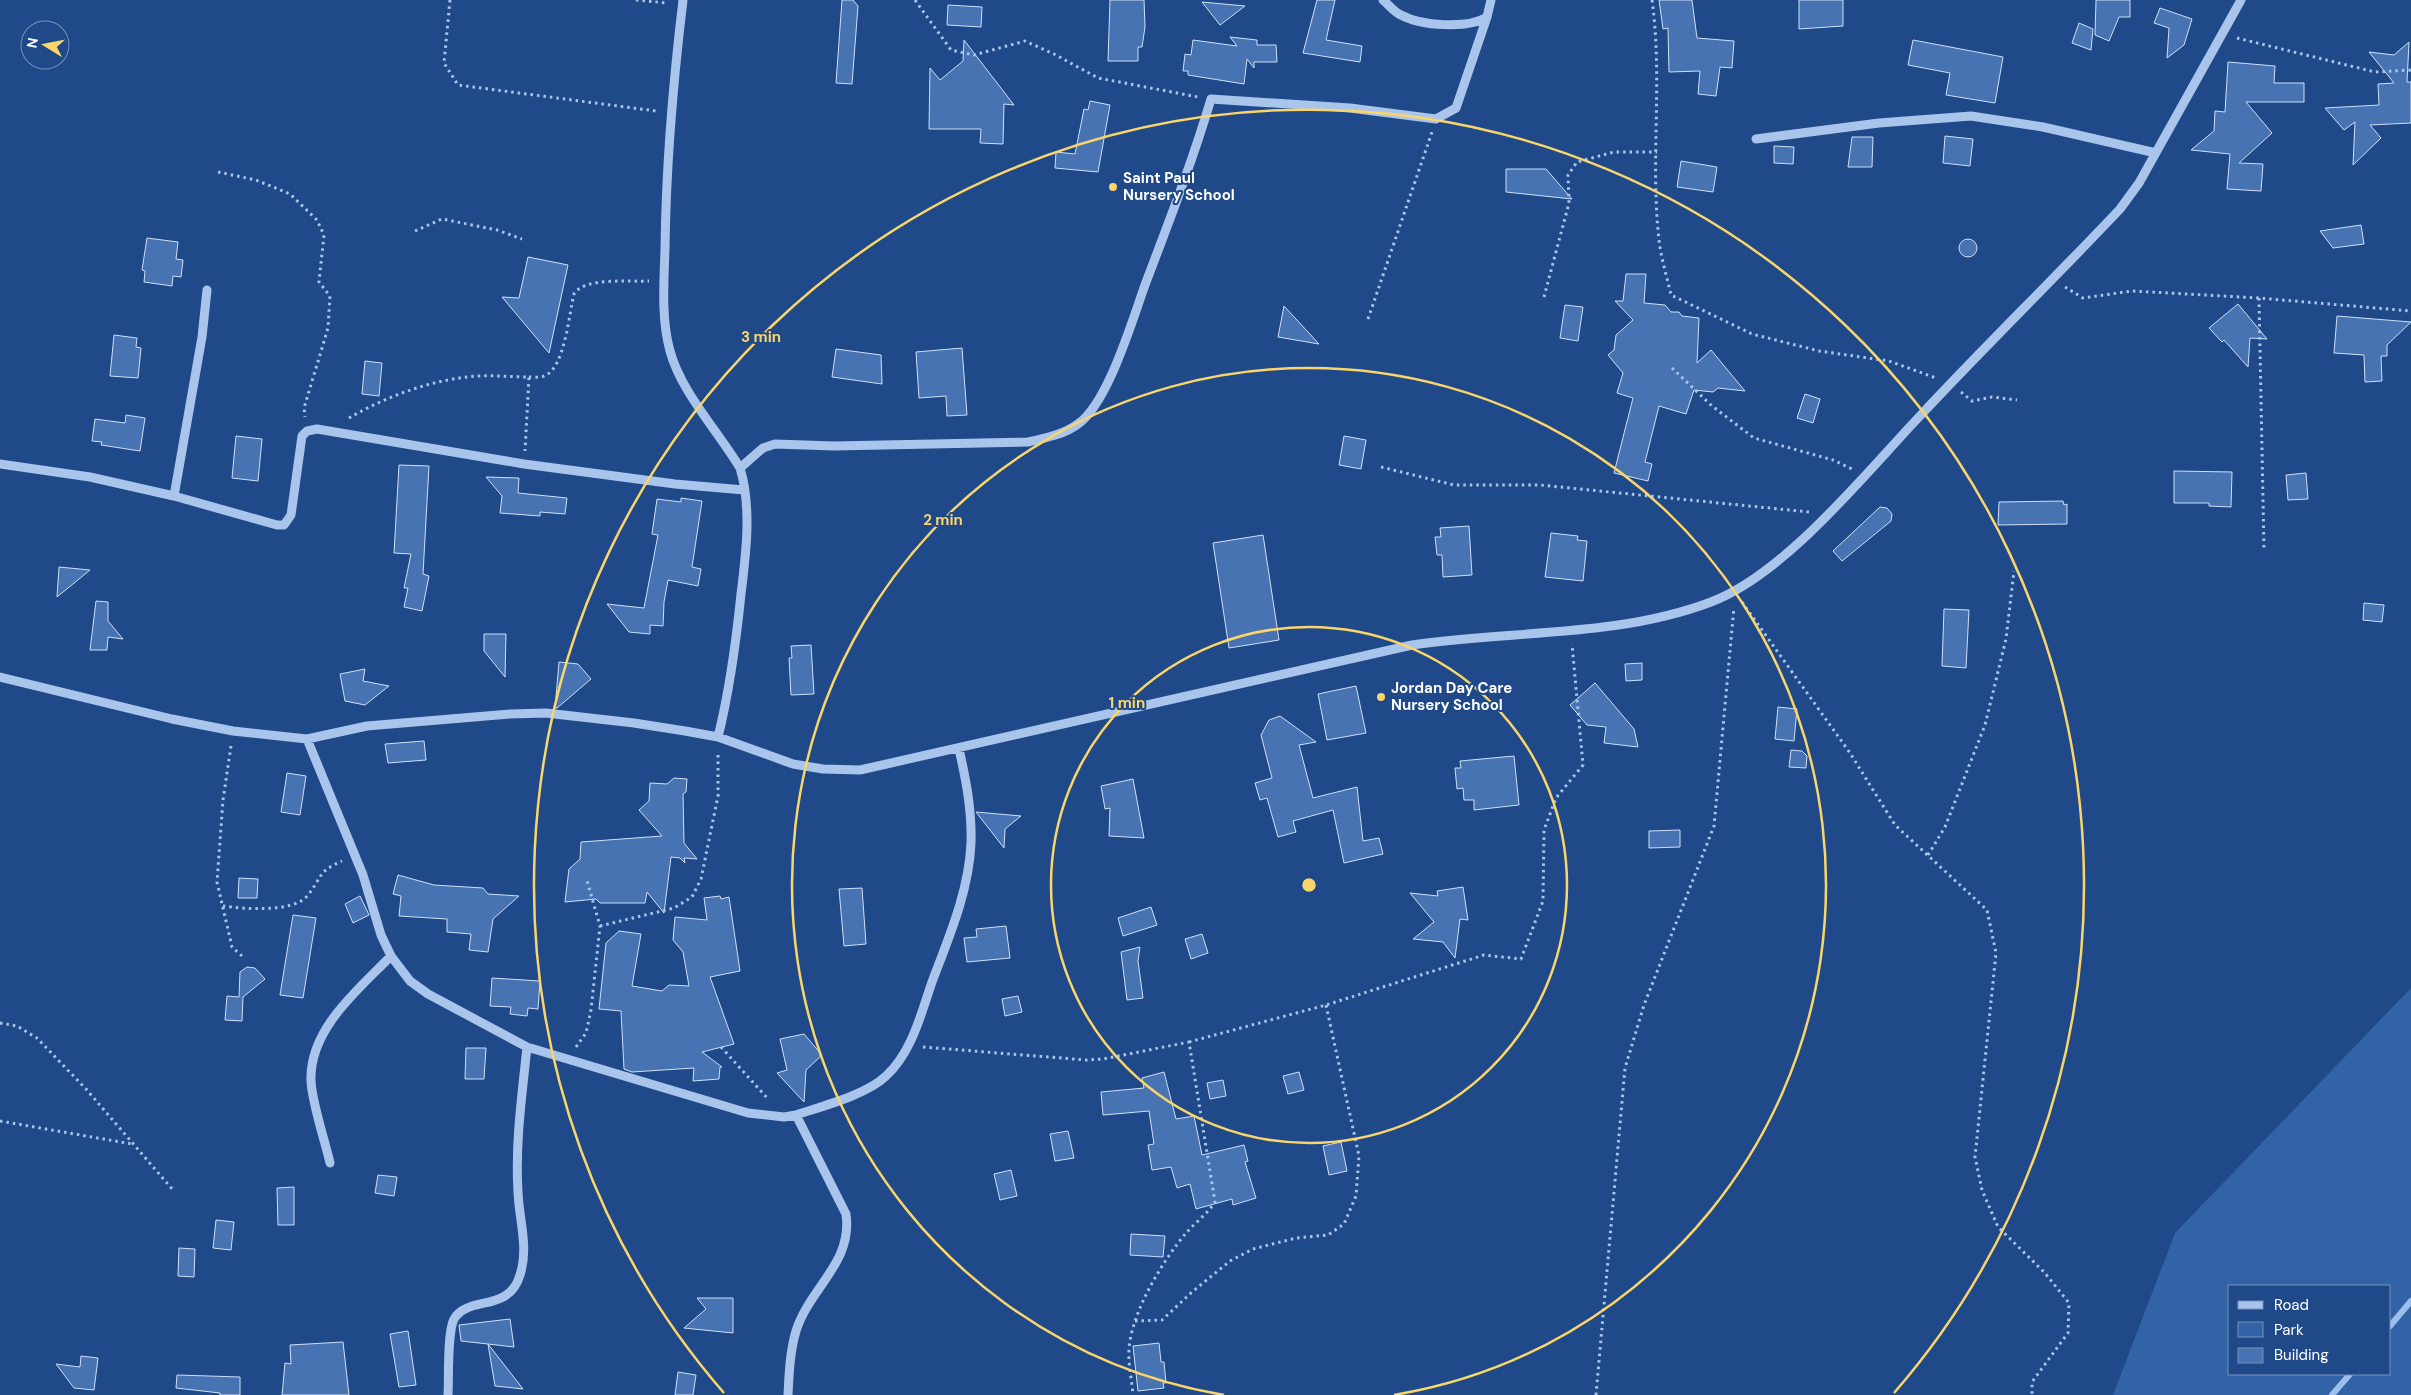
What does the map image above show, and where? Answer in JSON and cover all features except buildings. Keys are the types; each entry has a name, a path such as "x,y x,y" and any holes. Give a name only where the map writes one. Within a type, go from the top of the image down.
{"street":[{"path":"1383,0 1397,13 1408,18 1462,26 1479,22 1487,17"},
{"path":"740,468 763,448 775,444 834,446 1028,442 1054,437 1078,424 1093,408 1109,378 1180,194 1211,99 1350,108 1436,119 1456,108 1491,0"},
{"path":"0,677 233,731 307,738 367,726 537,713 634,722 718,737 769,757 823,769 860,770 959,749 1412,644 1458,638 1571,630 1659,617 1709,603 1735,592 1790,549 1823,519 2120,208 2139,183 2241,0"},
{"path":"683,2 671,113 664,280 666,322 670,350 676,369 683,383 740,468 744,490 745,563 736,654 718,737"},
{"path":"1756,139 1879,123 1971,116 2043,127 2156,153"},
{"path":"174,496 202,337 207,290"},
{"path":"0,464 90,477 174,496 271,524 284,525 291,515 300,440 307,431 317,429 524,464 675,484 744,490"},
{"path":"307,738 391,956 403,973 428,994 527,1047 718,1105 748,1113 784,1118 796,1116 880,1082 895,1068 909,1045 958,913 966,878 971,845 972,817 959,749"},
{"path":"330,1163 311,1082 314,1055 325,1028 356,991 391,956"},
{"path":"448,1395 450,1332 455,1317 463,1310 506,1296 517,1284 522,1270 524,1248 518,1193 518,1142 527,1047"},
{"path":"788,1395 792,1352 797,1330 808,1305 840,1258 849,1230 846,1214 796,1116"}],"path":[{"path":"450,0 444,62 458,85 671,113"},
{"path":"636,0 683,2"},
{"path":"915,0 951,50 974,55 1025,41 1054,54 1098,78 1211,99"},
{"path":"1652,0 1658,95 1659,240 1671,295 1752,334 1819,350 1889,361 1951,384 1972,401 1992,397 2017,400"},
{"path":"2222,34 2375,72 2411,70"},
{"path":"1368,319 1436,119"},
{"path":"1544,297 1569,203 1568,175 1577,162 1614,152 1657,152"},
{"path":"218,172 256,180 290,194 317,220 324,235 319,282 330,296 328,328 304,408 306,422 317,429"},
{"path":"415,231 442,219 498,230 522,239"},
{"path":"332,432 367,408 430,385 477,376 543,377 554,367 563,349 574,294 581,286 586,284 664,280"},
{"path":"2053,280 2082,298 2132,291 2260,298 2411,311"},
{"path":"2260,298 2264,551"},
{"path":"1672,368 1712,406 1754,438 1833,460 1866,476"},
{"path":"524,464 528,377"},
{"path":"1381,467 1454,485 1540,485 1805,510 1823,519"},
{"path":"1928,855 1945,827 1985,724 2006,639 2014,571"},
{"path":"1735,592 1850,754 1895,825 1987,910 1996,953 1975,1157 1982,1190 1998,1227 2044,1272 2069,1303 2068,1333 2032,1382 2032,1395"},
{"path":"1596,1395 1625,1068 1644,1005 1714,826 1735,592"},
{"path":"909,1045 1086,1060 1103,1059 1189,1042 1326,1005 1484,955 1521,959 1543,901 1544,830 1556,798 1583,765 1571,630"},
{"path":"233,731 223,800 217,882 232,947 242,956"},
{"path":"600,926 674,908 692,897 701,880 718,796 718,737"},
{"path":"223,906 257,910 287,906 307,897 317,878 326,868 354,857"},
{"path":"556,1057 573,1052 586,1033 591,1010 600,926 586,880"},
{"path":"1135,1322 1162,1320 1230,1261 1253,1249 1296,1238 1328,1235 1344,1224 1356,1196 1359,1156 1326,1005"},
{"path":"0,1023 17,1026 37,1038 86,1089 173,1190"},
{"path":"1133,1395 1129,1349 1135,1322 1146,1297 1172,1253 1185,1234 1215,1202 1206,1160 1189,1042"},
{"path":"721,1047 784,1118"},
{"path":"0,1121 133,1144"}],"green space":[{"path":"2411,988 2411,1395 2113,1395 2175,1233"}],"waterway":[{"path":"2391,1325 2411,1301"},
{"path":"2332,1395 2349,1375"}],"place":[{"name":"Saint Paul Nursery School","path":"1113,187"},
{"name":"Jordan Day Care Nursery School","path":"1381,697"}]}
